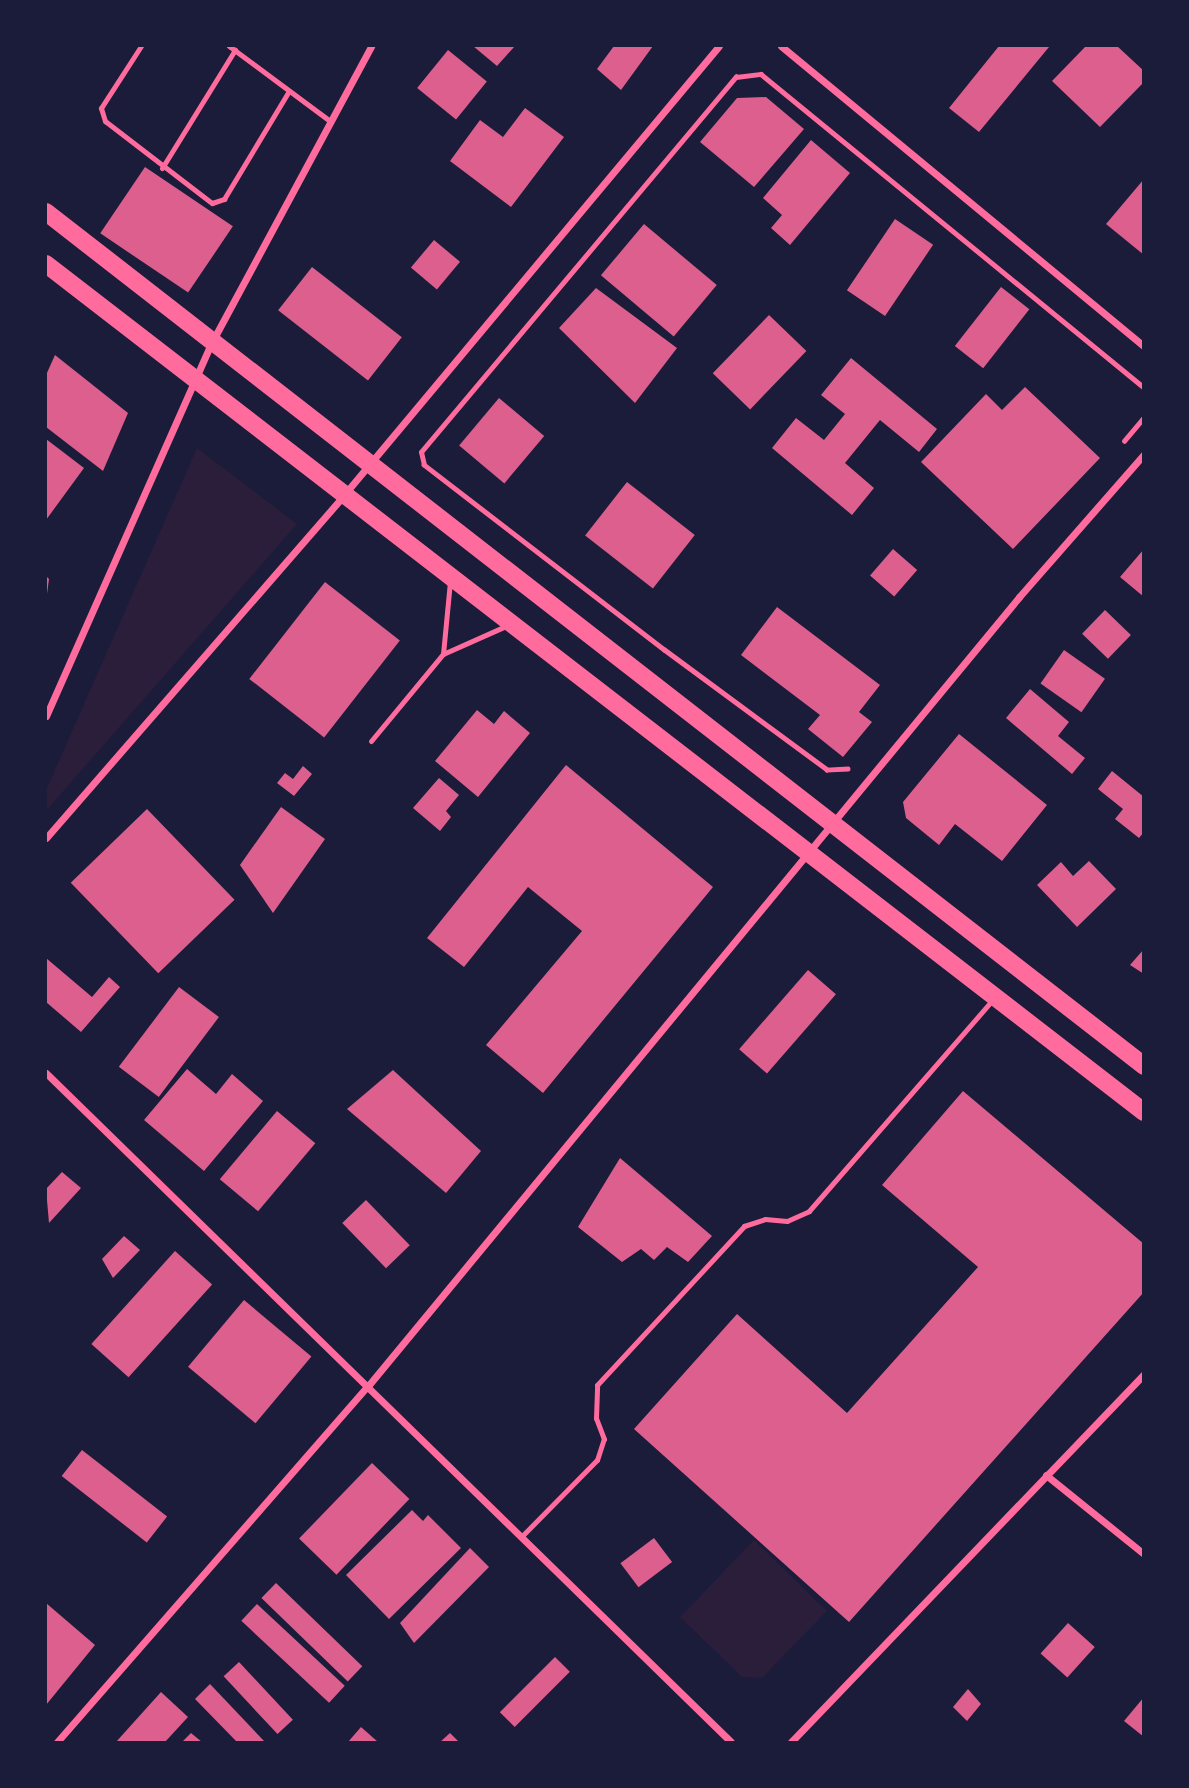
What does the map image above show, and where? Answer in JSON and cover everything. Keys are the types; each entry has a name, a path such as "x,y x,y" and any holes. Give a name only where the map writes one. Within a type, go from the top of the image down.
{"main road":[{"path":"46,212 370,461 1143,1066"},
{"path":"46,264 342,496 810,851 1143,1112"}],"street":[{"path":"46,716 213,340 371,46"},
{"path":"46,838 342,496 719,46"},
{"path":"781,46 1143,346"},
{"path":"57,1742 368,1386 833,823 1143,454"},
{"path":"46,1073 731,1742"},
{"path":"791,1742 1143,1374"},
{"path":"1046,1475 1143,1554"}],"lane":[{"path":"141,46 101,108 104,121 200,198 212,204 224,199 289,91"},
{"path":"229,46 330,121"},
{"path":"162,168 235,50"},
{"path":"443,654 450,578"},
{"path":"371,741 443,654 511,623"},
{"path":"521,1537 597,1460 604,1440 596,1418 597,1385 744,1226 765,1219 787,1221 809,1211 996,996"}],"path":[{"path":"846,770 827,770 664,650 424,465 421,452 736,78 761,74 1143,388"}],"shaded area":[{"path":"197,448 297,524 46,811 46,790"},
{"path":"754,1540 827,1611 762,1678 742,1677 680,1617"}],"building":[{"path":"473,46 515,46 497,66"},
{"path":"614,46 653,46 621,90 597,69"},
{"path":"999,46 1049,47 979,132 949,108"},
{"path":"1086,46 1117,46 1144,71 1144,82 1100,127 1052,81"},
{"path":"448,50 487,81 456,120 417,88"},
{"path":"766,97 804,129 754,187 700,142 737,98"},
{"path":"525,108 564,137 511,207 450,161 480,120 503,137"},
{"path":"811,140 850,173 790,245 771,228 782,215 763,198"},
{"path":"145,167 233,226 188,293 100,233"},
{"path":"1144,179 1144,255 1106,224"},
{"path":"895,219 933,245 885,316 847,290"},
{"path":"644,224 717,285 674,336 601,275"},
{"path":"434,240 460,262 437,289 411,268"},
{"path":"312,267 402,337 368,381 278,310"},
{"path":"1001,287 1029,309 983,368 955,346"},
{"path":"596,288 677,348 635,403 559,328"},
{"path":"769,315 806,351 750,409 713,373"},
{"path":"55,355 128,413 103,471 46,427 46,375"},
{"path":"851,358 937,429 919,452 880,420 845,463 874,488 852,515 772,448 796,418 824,440 845,414 821,395"},
{"path":"1025,387 1100,458 1013,549 921,462 986,394 1002,410"},
{"path":"499,398 544,436 504,483 459,445"},
{"path":"46,439 84,468 46,520"},
{"path":"627,482 695,535 653,589 585,536"},
{"path":"893,549 917,570 894,596 870,575"},
{"path":"1144,549 1144,597 1120,577"},
{"path":"46,576 49,579 47,594 46,594"},
{"path":"325,582 400,640 324,737 249,679"},
{"path":"777,607 880,685 859,712 872,722 843,757 808,729 820,715 741,655"},
{"path":"1105,610 1131,635 1108,659 1082,634"},
{"path":"1064,650 1105,679 1081,712 1040,684"},
{"path":"1030,689 1069,722 1058,736 1085,758 1072,774 1006,718"},
{"path":"477,710 494,724 504,711 530,733 478,797 435,761"},
{"path":"959,734 1047,805 1002,861 955,824 939,845 906,818 903,802"},
{"path":"566,765 713,887 543,1093 486,1045 582,931 528,887 464,967 427,938"},
{"path":"303,766 312,774 294,796 277,783 285,773 293,779"},
{"path":"1112,771 1144,797 1144,832 1139,838 1115,819 1123,809 1098,789"},
{"path":"439,778 459,795 446,811 451,817 440,831 413,808"},
{"path":"281,807 325,839 273,913 240,865"},
{"path":"147,809 235,900 158,973 71,883"},
{"path":"1089,861 1116,889 1077,927 1037,885 1061,862 1073,876"},
{"path":"1144,949 1144,974 1130,965"},
{"path":"46,958 92,997 109,977 120,987 81,1032 46,1002"},
{"path":"808,970 836,994 767,1074 739,1049"},
{"path":"179,987 219,1017 159,1097 119,1067"},
{"path":"187,1069 216,1094 232,1074 263,1101 204,1171 144,1120"},
{"path":"393,1070 481,1151 446,1193 347,1109"},
{"path":"963,1091 1144,1244 1144,1292 849,1622 634,1429 737,1314 847,1413 978,1267 882,1185"},
{"path":"277,1111 315,1143 258,1211 220,1179"},
{"path":"620,1158 712,1236 688,1262 667,1247 654,1260 641,1249 622,1262 578,1227"},
{"path":"62,1172 81,1188 49,1223 46,1189"},
{"path":"366,1200 410,1245 386,1268 342,1223"},
{"path":"124,1236 140,1250 113,1278 102,1259"},
{"path":"175,1251 212,1284 129,1377 91,1344"},
{"path":"244,1300 311,1357 255,1423 188,1367"},
{"path":"82,1450 167,1516 147,1542 62,1476"},
{"path":"372,1463 409,1499 336,1575 299,1539"},
{"path":"412,1510 423,1521 428,1515 461,1548 389,1619 346,1575"},
{"path":"654,1538 672,1562 639,1587 620,1563"},
{"path":"470,1548 489,1567 414,1643 400,1623"},
{"path":"276,1583 362,1666 348,1681 261,1598"},
{"path":"46,1603 95,1645 46,1705"},
{"path":"257,1604 345,1686 329,1703 241,1621"},
{"path":"1068,1623 1095,1647 1067,1678 1041,1653"},
{"path":"555,1657 570,1672 515,1727 500,1712"},
{"path":"239,1662 293,1720 278,1734 224,1676"},
{"path":"210,1684 264,1741 237,1742 195,1699"},
{"path":"968,1689 981,1704 967,1721 953,1707"},
{"path":"161,1692 188,1717 165,1742 116,1742"},
{"path":"1144,1697 1144,1737 1124,1721"},
{"path":"361,1727 378,1742 348,1742"},
{"path":"191,1733 202,1742 182,1742"},
{"path":"450,1733 459,1742 440,1742"}]}
